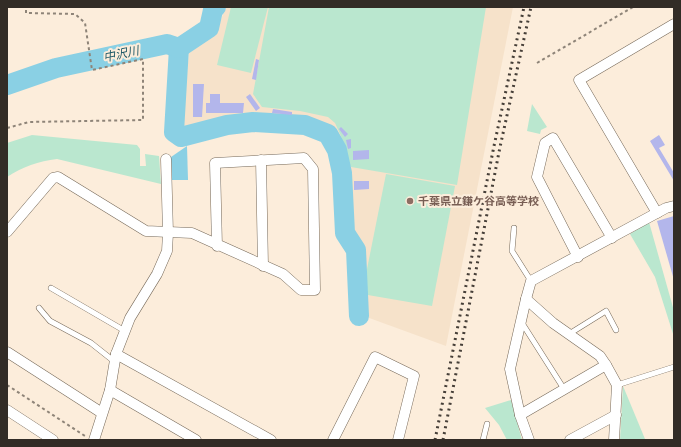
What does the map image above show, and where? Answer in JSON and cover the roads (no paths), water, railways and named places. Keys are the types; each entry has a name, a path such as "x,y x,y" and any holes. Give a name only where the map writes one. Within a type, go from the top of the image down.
{"street":[{"path":"657,213 579,80 674,24"},
{"path":"578,257 537,177 545,143 553,138 612,238"},
{"path":"7,232 53,178 58,177 146,231 192,234 217,246 283,274 301,290 315,290 313,169 304,158 215,163 217,246"},
{"path":"94,440 110,390 116,358 130,318 160,268 167,251 166,159"},
{"path":"261,160 263,266"},
{"path":"529,440 520,415 510,369 531,281 578,257 666,208 674,206"},
{"path":"526,299 549,319 600,356 606,365 617,385 614,440"},
{"path":"7,352 102,413"},
{"path":"333,440 375,357 414,376 398,440"},
{"path":"116,358 271,440"},
{"path":"520,415 606,365"},
{"path":"110,390 196,440"},
{"path":"7,410 53,440"},
{"path":"570,440 616,415"}],"lane":[{"path":"514,228 512,251 531,281"},
{"path":"51,288 125,331"},
{"path":"39,308 50,320 116,358"},
{"path":"569,334 606,311 616,330"},
{"path":"521,321 564,389"},
{"path":"617,385 674,366"},
{"path":"483,440 486,424"}],"water":[{"path":"187,146 188,180 172,180 171,157"}],"waterway":[{"name":"中沢川","path":"7,85 56,68 167,44 179,48 209,28 213,10 216,7"},
{"path":"179,48 174,132 181,137 227,125 253,122 305,125 328,134 337,150 342,173 345,233 356,250 359,316"}],"railway":[{"path":"435,440 494,146 524,7"},
{"path":"443,440 500,147 531,7"}],"place":[{"name":"千葉県立鎌ケ谷高等学校","path":"410,201"}]}
